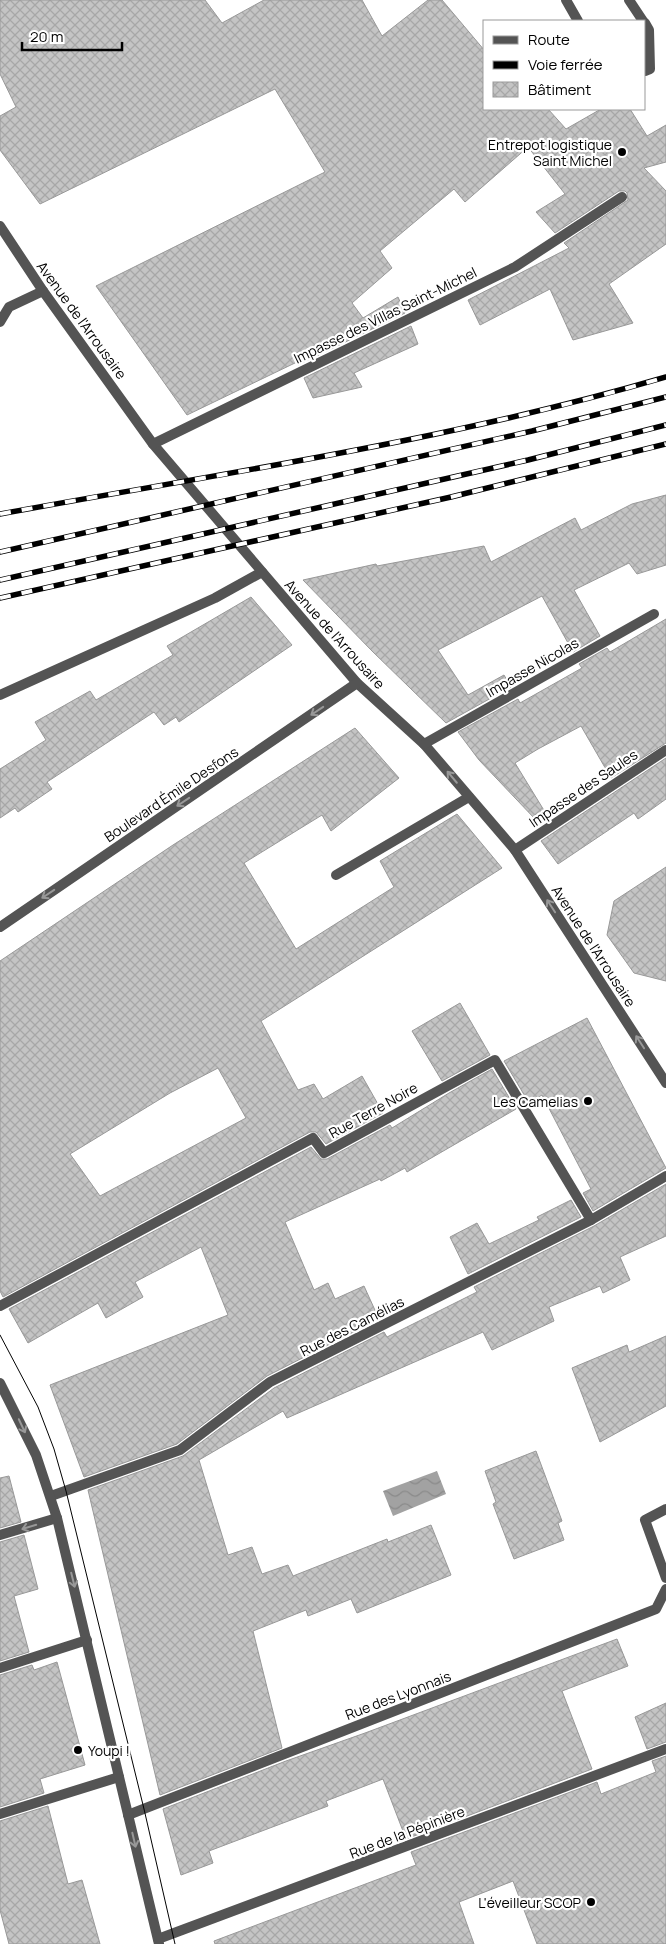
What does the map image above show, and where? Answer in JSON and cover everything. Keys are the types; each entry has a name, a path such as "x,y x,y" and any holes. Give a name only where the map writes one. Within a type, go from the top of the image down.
{"street":[{"path":"566,0 577,20"},
{"path":"628,0 643,20"},
{"path":"646,25 649,30 650,69 646,71"},
{"name":"Impasse des Villas Saint-Michel","path":"153,444 516,267 622,197"},
{"name":"Avenue de l'Arrousaire","path":"0,226 43,291 153,444 357,683 424,744 515,850 666,1083"},
{"path":"0,322 9,307 43,291"},
{"path":"0,695 215,598 262,572"},
{"name":"Impasse Nicolas","path":"424,744 654,614"},
{"name":"Boulevard Émile Desfons","path":"0,927 357,683"},
{"name":"Impasse des Saules","path":"515,850 666,750"},
{"path":"336,875 469,797"},
{"name":"Rue Terre Noire","path":"0,1306 312,1138 324,1153 495,1060 591,1220"},
{"name":"Rue des Camélias","path":"51,1496 180,1450 270,1382 591,1220 666,1176"},
{"path":"0,1383 36,1455 51,1496 158,1942"},
{"path":"666,1509 645,1520 666,1578"},
{"path":"0,1535 57,1518"},
{"name":"Rue des Lyonnais","path":"128,1814 656,1609 666,1589"},
{"path":"0,1668 87,1640"},
{"name":"Rue de la Pépinière","path":"158,1942 666,1749"},
{"path":"0,1814 119,1777"}],"water":[{"path":"437,1471 446,1494 393,1516 383,1491"}],"building":[{"path":"0,0 205,0 222,23 264,0 362,0 382,36 428,0 442,0 483,49 483,110 549,110 566,129 599,110 631,110 647,136 666,125 666,162 644,168 666,191 666,244 609,284 633,323 573,340 550,289 480,325 468,300 569,248 564,243 628,200 625,191 619,191 555,233 536,212 565,194 528,147 465,202 454,189 380,251 392,268 352,303 363,318 398,297 405,313 298,365 297,362 187,415 96,286 325,172 275,89 40,204 0,150 0,116 16,107 0,74"},
{"path":"411,326 418,344 354,373 362,387 313,398 304,378"},
{"path":"666,495 666,565 637,574 629,563 574,590 600,636 573,652 542,596 438,650 468,695 504,675 511,687 446,723 303,580 376,564 377,566 484,546 491,562 575,518 581,530 632,504"},
{"path":"251,597 292,645 179,722 176,717 164,725 154,712 47,782 52,789 18,812 15,808 0,818 0,769 46,740 35,722 90,691 96,700 173,655 167,646"},
{"path":"666,619 666,743 611,778 581,726 538,749 515,763 545,812 535,819 479,760 458,732 518,699 520,703 582,668 579,664 607,648 610,652"},
{"path":"355,728 399,778 331,831 322,815 244,863 296,949 394,887 380,861 457,814 502,868 261,1021 298,1090 314,1084 323,1099 362,1076 383,1113 326,1144 316,1132 310,1132 3,1297 0,1291 0,961 173,845","holes":["218,1068 246,1118 100,1196 70,1154 170,1093"]},
{"path":"666,758 666,799 638,819 634,813 558,864 541,841"},
{"path":"666,867 666,981 634,973 607,935 614,901"},
{"path":"460,1003 490,1055 442,1081 412,1031"},
{"name":"Les Camelias","path":"587,1018 666,1168 593,1211 583,1193 591,1189 542,1095 529,1103 504,1061"},
{"path":"492,1069 516,1109 407,1172 405,1168 381,1181 380,1179 285,1222 314,1290 328,1283 335,1299 364,1286 379,1319 267,1376 177,1444 84,1477 50,1385 228,1315 201,1247 135,1282 143,1297 106,1318 98,1303 28,1343 9,1309 311,1147 321,1159 327,1159 390,1125 392,1128"},
{"path":"666,1184 666,1236 620,1257 630,1280 603,1293 600,1286 549,1307 554,1321 492,1350 483,1332 287,1418 283,1411 199,1460 228,1555 252,1547 262,1574 288,1565 293,1576 387,1539 388,1542 431,1525 451,1575 357,1613 351,1599 308,1616 306,1610 253,1631 282,1748 160,1795 88,1490 183,1456 274,1388 384,1332 387,1337 477,1292 474,1287 594,1226"},
{"path":"571,1200 581,1217 468,1274 450,1237 477,1223 489,1244 539,1220 537,1217"},
{"path":"666,1336 666,1406 600,1442 572,1368 627,1345 629,1352"},
{"path":"536,1451 562,1521 558,1523 564,1540 514,1559 493,1504 496,1502 485,1471"},
{"path":"9,1476 21,1522 0,1528 0,1478"},
{"path":"24,1535 38,1589 14,1596 29,1652 0,1661 0,1542"},
{"path":"617,1639 628,1666 562,1691 592,1769 406,1839 383,1779 326,1801 328,1806 209,1851 213,1863 181,1875 163,1809 286,1761"},
{"path":"57,1662 85,1765 40,1779 44,1793 0,1807 0,1675 32,1665 34,1670"},
{"path":"666,1703 666,1742 647,1749 635,1717"},
{"path":"666,1756 666,1944 537,1944 513,1881 459,1902 474,1944 215,1944 214,1941 416,1865 411,1852 597,1782 601,1794 656,1772 652,1761"},
{"path":"48,1806 68,1884 82,1880 100,1944 9,1944 0,1910 0,1821"}],"tram line":[{"path":"0,1335 38,1407 54,1449 144,1809 175,1944"}],"railway":[{"path":"0,514 251,470 418,438 584,400 666,377"},
{"path":"0,552 532,431 666,397"},
{"path":"0,580 528,460 666,425"},
{"path":"0,598 451,497 666,444"}],"place":[{"name":"Entrepot logistique Saint Michel","path":"622,152"},
{"name":"Les Camelias","path":"588,1101"},
{"name":"Youpi !","path":"78,1750"},
{"name":"L'éveilleur SCOP","path":"591,1902"}]}
